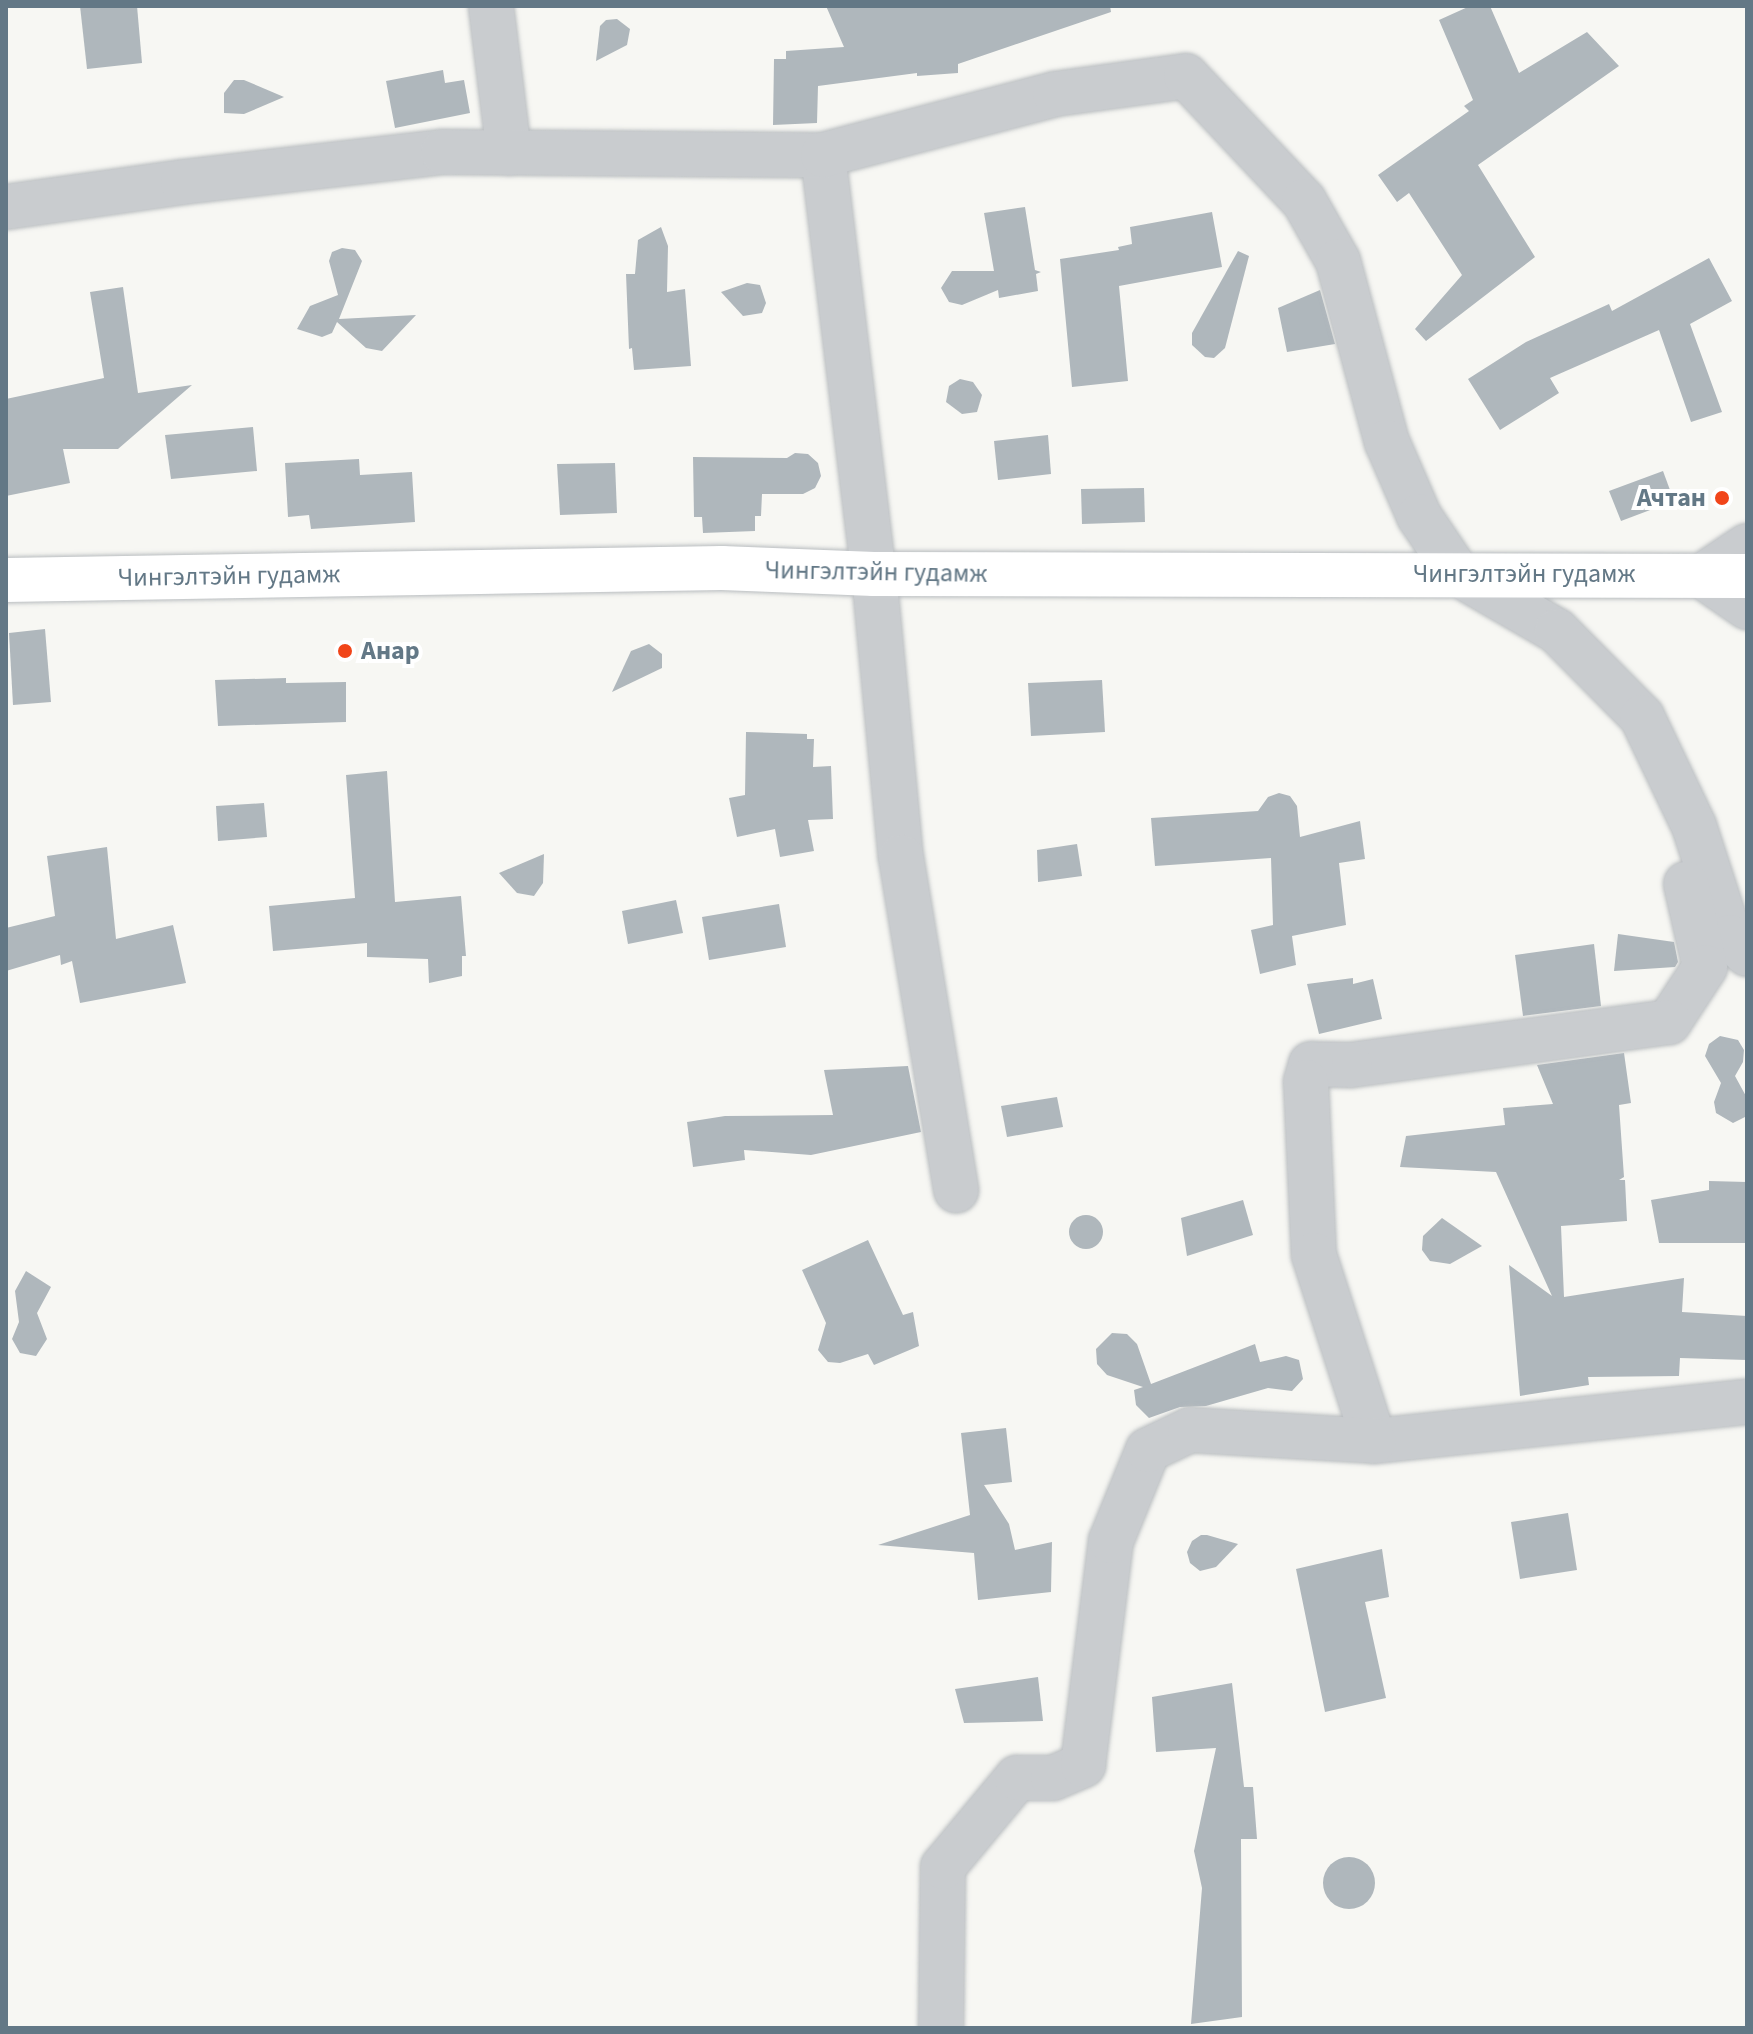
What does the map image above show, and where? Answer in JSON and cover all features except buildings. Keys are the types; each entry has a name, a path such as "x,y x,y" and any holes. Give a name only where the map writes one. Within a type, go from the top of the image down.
{"main road":[{"name":"Чингэлтэйн гудамж","path":"6,580 722,568 874,574 1747,576"}],"street":[{"path":"491,6 509,153"},
{"path":"6,207 428,153 823,155 1055,94 1186,76 1304,201 1338,261 1387,442 1419,516 1458,574 1557,631 1642,717 1694,826 1730,937 1747,954"},
{"path":"823,155 874,574 901,857 956,1191"},
{"path":"1747,546 1702,576 1747,607"},
{"path":"1374,1441 1314,1255 1306,1082 1311,1064 1350,1065 1669,1022 1705,967 1685,880 1694,826"},
{"path":"941,2028 943,1867 1017,1778 1053,1778 1083,1765 1111,1541 1148,1450 1190,1430 1374,1441 1747,1402"}],"place":[{"name":"Ачтан","path":"1722,498"},
{"name":"Анар","path":"345,651"}]}
